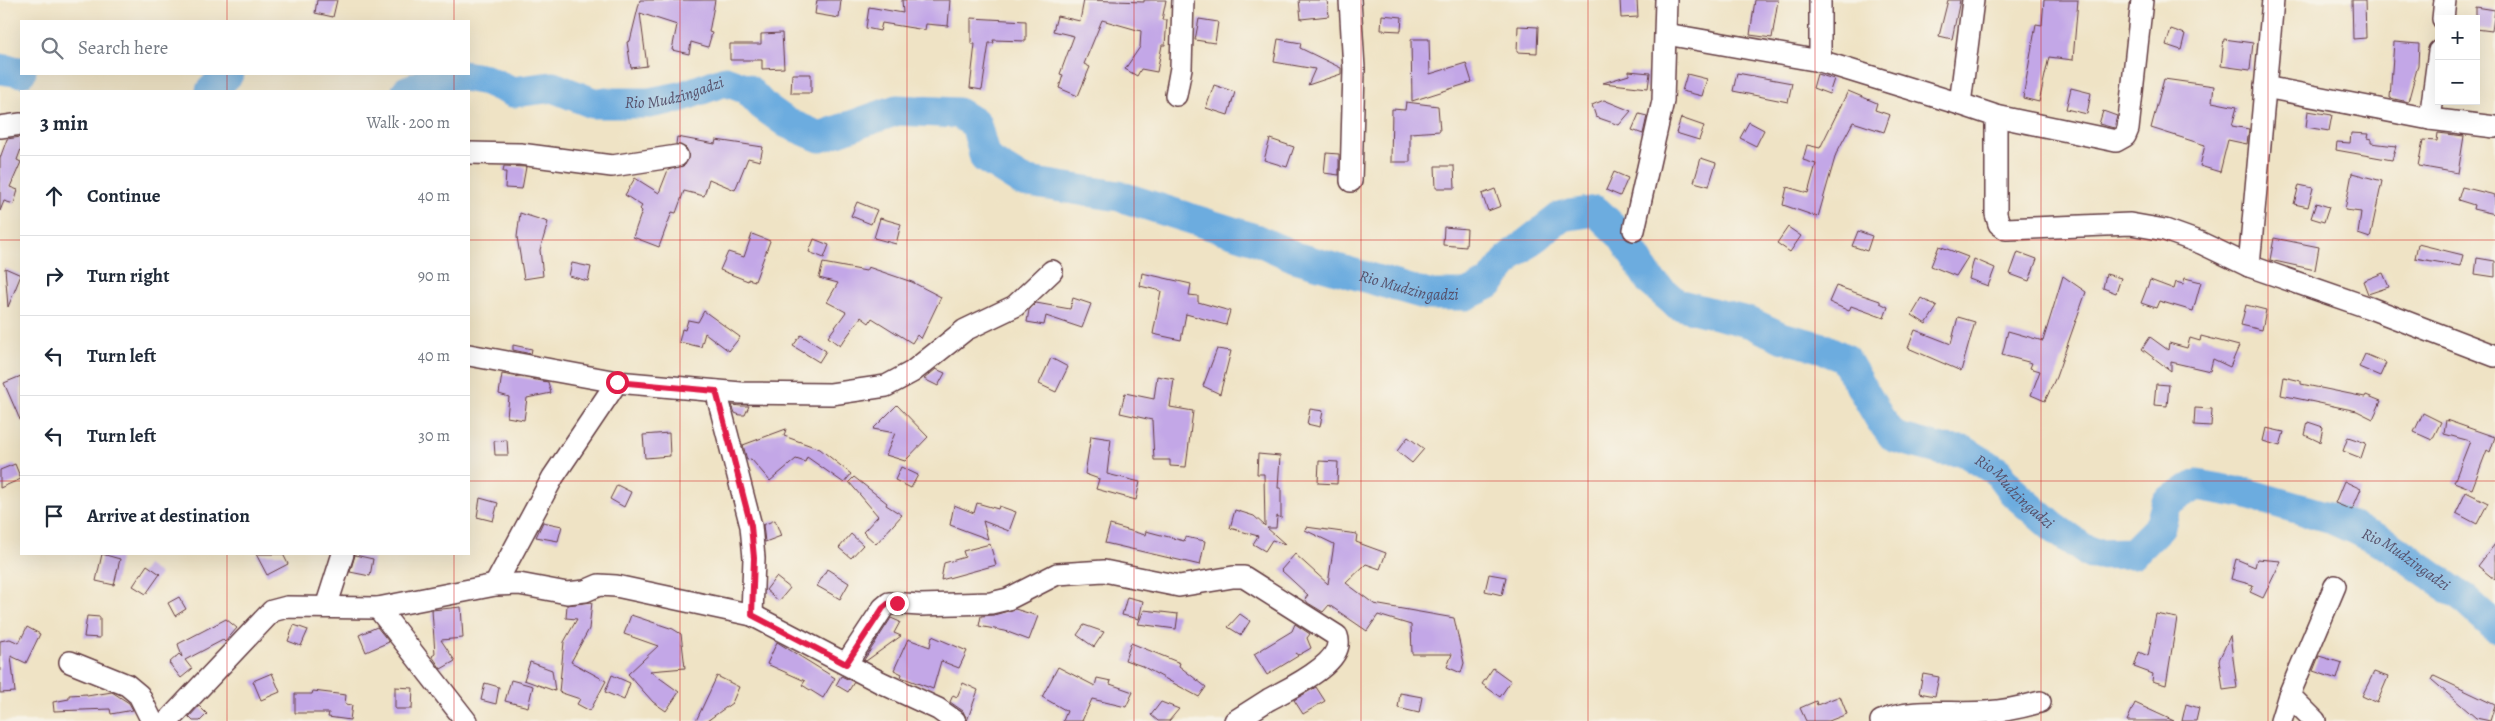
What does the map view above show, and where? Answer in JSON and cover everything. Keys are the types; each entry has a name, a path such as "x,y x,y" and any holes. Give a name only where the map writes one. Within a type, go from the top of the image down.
{"street":[{"path":"1176,95 1181,68 1183,0"},
{"path":"1350,0 1354,68 1351,181"},
{"path":"1634,230 1663,101 1666,0"},
{"path":"1820,0 1820,61"},
{"path":"1960,104 1973,0"},
{"path":"1666,34 1820,61 1996,116 2116,141 2125,136 2128,129 2142,0"},
{"path":"2249,266 2272,0"},
{"path":"2443,15 2445,0"},
{"path":"2430,119 2438,60"},
{"path":"2265,87 2430,119 2495,126"},
{"path":"1996,116 1996,214 1999,224 2006,229 2130,224 2165,230 2201,243 2249,266 2370,308 2495,356"},
{"path":"0,127 20,124"},
{"path":"470,153 520,154 612,166 677,156"},
{"path":"470,355 617,382 716,391 831,394 886,386 912,372 965,330 1015,306 1052,271"},
{"path":"495,585 553,477 617,382"},
{"path":"716,391 751,526 754,558 752,615"},
{"path":"326,607 342,555"},
{"path":"846,664 883,608 889,603 920,605 991,603 1008,599 1057,574 1104,571 1179,586 1232,577 1244,577 1337,636 1339,642 1338,649 1323,667 1235,721"},
{"path":"168,721 272,611 287,607 378,608 495,585 519,584 567,593 585,591 599,585 616,586 752,615 846,664 938,708 955,721"},
{"path":"2281,721 2288,695 2335,586"},
{"path":"378,608 466,721"},
{"path":"70,662 127,685 139,695 152,721"},
{"path":"2288,695 2315,721"},
{"path":"1881,721 1897,714 1985,712 2014,709 2040,702"}],"building":[{"path":"317,0 337,0 333,17 315,13"},
{"path":"640,0 715,0 709,32 712,33 708,47 691,42 689,54 672,50 677,25 640,13 647,66 631,68 627,42 630,41"},
{"path":"817,0 841,0 839,18 815,14"},
{"path":"902,0 950,0 948,26 926,24 925,30 882,23 880,31 866,28 869,7 903,13"},
{"path":"1084,0 1144,2 1144,0 1166,0 1162,20 1167,20 1165,45 1162,45 1157,72 1141,69 1137,76 1125,69 1140,47 1141,31 1102,20 1084,64 1090,67 1078,96 1059,88 1063,75 1060,74 1074,36 1053,31 1057,16 1080,21"},
{"path":"1299,0 1327,0 1329,16 1301,19"},
{"path":"1620,0 1637,0 1638,17 1621,18"},
{"path":"1755,0 1778,0 1772,38 1750,35"},
{"path":"1948,0 1960,0 1952,39 1939,36"},
{"path":"2044,0 2078,0 2073,60 2049,57 2039,102 2023,98 2036,24 2042,25"},
{"path":"2352,0 2365,0 2366,38 2353,39"},
{"path":"2476,7 2495,10 2492,31 2480,30 2480,15 2476,15"},
{"path":"1382,15 1402,17 1401,31 1381,30"},
{"path":"971,18 1026,21 1026,41 993,40 994,43 989,43 982,90 970,88 975,44 971,44"},
{"path":"1199,19 1218,22 1215,43 1195,40"},
{"path":"1518,26 1538,27 1537,53 1517,52"},
{"path":"2171,29 2185,34 2181,50 2166,45"},
{"path":"782,33 784,68 762,69 762,60 730,60 730,44 761,44 761,34"},
{"path":"1278,39 1301,43 1300,48 1341,68 1341,74 1308,85 1315,69 1274,62"},
{"path":"1411,39 1429,39 1430,74 1466,63 1472,82 1412,101"},
{"path":"2224,39 2253,43 2250,70 2221,66"},
{"path":"2394,42 2419,44 2418,65 2408,102 2390,98"},
{"path":"1629,71 1650,73 1648,88 1603,83 1629,75"},
{"path":"1737,73 1792,83 1788,102 1733,91"},
{"path":"792,74 811,74 811,93 791,93"},
{"path":"1687,74 1707,79 1702,96 1682,91"},
{"path":"1817,74 1834,79 1829,94 1813,88"},
{"path":"2164,79 2214,86 2212,102 2237,107 2232,126 2249,129 2247,144 2228,140 2220,172 2200,166 2205,145 2151,128"},
{"path":"1214,85 1235,92 1228,115 1206,108"},
{"path":"2071,88 2091,93 2087,114 2066,109"},
{"path":"1848,91 1877,103 1875,110 1890,115 1884,132 1853,122 1836,154 1818,217 1783,205 1787,187 1808,193 1816,164 1803,160 1807,145 1820,148"},
{"path":"1604,100 1631,111 1619,125 1596,117 1592,105"},
{"path":"1406,102 1438,106 1440,131 1410,133 1410,162 1391,162 1392,109 1405,110"},
{"path":"2103,111 2117,116 2114,128 2099,124"},
{"path":"2308,111 2332,115 2329,131 2306,127"},
{"path":"1639,114 1647,116 1643,134 1632,130"},
{"path":"1681,118 1704,126 1699,140 1676,133"},
{"path":"1749,122 1764,130 1756,146 1740,138"},
{"path":"2351,133 2368,134 2367,138 2371,139 2371,143 2396,146 2392,160 2336,150 2337,142 2350,143"},
{"path":"2438,133 2464,136 2458,173 2418,166 2423,140 2437,141"},
{"path":"20,137 20,152 17,160 20,162 20,164 10,187 18,190 14,204 4,201 0,211 0,158 7,139"},
{"path":"677,137 715,144 716,140 763,147 760,161 748,158 735,190 709,179 704,196 684,191 676,213 672,212 659,247 633,237 642,206 625,195 635,178 659,193 668,170 685,165 689,154 686,148 676,144"},
{"path":"1270,139 1294,147 1287,167 1264,160"},
{"path":"1326,153 1339,154 1339,175 1324,173"},
{"path":"1701,158 1716,163 1709,186 1694,182"},
{"path":"504,166 526,167 522,189 505,188 506,172 503,172"},
{"path":"1435,166 1454,166 1455,188 1436,188"},
{"path":"1614,172 1628,178 1620,196 1606,190"},
{"path":"2352,173 2382,181 2370,238 2358,234 2361,212 2345,210"},
{"path":"2299,185 2313,188 2308,207 2294,204"},
{"path":"2462,187 2495,195 2495,214 2473,209 2474,205 2458,200"},
{"path":"1495,189 1501,206 1488,211 1482,194"},
{"path":"857,202 877,210 871,224 851,216"},
{"path":"2316,203 2329,207 2324,222 2311,218"},
{"path":"520,213 548,222 540,250 543,276 524,279 517,237"},
{"path":"880,218 901,224 896,244 874,238"},
{"path":"1444,227 1467,229 1466,247 1443,245"},
{"path":"1788,227 1801,236 1790,252 1777,243"},
{"path":"1858,231 1872,236 1867,251 1852,246"},
{"path":"752,234 770,241 755,281 748,279 748,281 720,270 728,252 744,257"},
{"path":"2274,238 2319,247 2315,270 2270,260"},
{"path":"814,239 829,245 824,258 809,252"},
{"path":"2418,244 2463,255 2460,266 2415,258"},
{"path":"1939,246 1968,257 1956,276 1931,266"},
{"path":"2018,252 2037,259 2029,281 2010,274"},
{"path":"2477,258 2495,261 2495,277 2475,274"},
{"path":"1974,259 1995,268 1988,286 1969,279"},
{"path":"572,263 591,267 588,281 569,276"},
{"path":"823,263 866,271 868,267 912,282 941,297 921,339 917,335 912,343 872,318 869,323 861,317 840,346 828,337 846,312 827,302 838,283 819,278"},
{"path":"5,268 20,275 8,307"},
{"path":"1142,273 1191,284 1189,295 1198,296 1198,302 1230,311 1226,325 1186,314 1181,340 1153,334 1161,291 1140,286"},
{"path":"2383,273 2389,287 2368,294 2363,281"},
{"path":"2106,274 2121,278 2116,293 2103,288"},
{"path":"2063,276 2086,292 2056,377 2045,401 2031,395 2040,371 2030,368 2032,363 2002,355 2008,331 2043,341"},
{"path":"2185,278 2201,282 2193,311 2159,301 2156,308 2141,303 2150,280 2174,289 2176,282 2183,284"},
{"path":"1836,286 1880,301 1880,303 1888,307 1884,318 1851,306 1849,311 1829,302"},
{"path":"1073,298 1091,304 1082,328 1046,316 1044,325 1027,322 1029,310 1036,303 1070,309"},
{"path":"1922,298 1937,307 1926,324 1912,315"},
{"path":"2246,305 2266,310 2262,330 2241,325"},
{"path":"704,311 740,337 729,351 705,333 701,347 679,342 682,329 685,330 688,320 698,322"},
{"path":"1958,317 1975,322 1961,371 1908,348 1915,330 1951,344"},
{"path":"801,335 826,351 819,362 793,346"},
{"path":"2201,336 2239,346 2230,367 2213,359 2210,371 2171,362 2171,371 2142,349 2150,337 2168,350 2169,343 2187,348 2190,338 2200,341"},
{"path":"513,345 532,349 531,354 513,350"},
{"path":"1217,349 1231,351 1220,394 1203,386"},
{"path":"2365,354 2386,363 2380,376 2359,367"},
{"path":"1051,358 1068,367 1056,392 1039,384"},
{"path":"936,369 945,373 938,386 924,379"},
{"path":"502,374 548,382 551,393 527,398 524,420 507,417 509,397 499,394"},
{"path":"20,376 20,420 4,383"},
{"path":"1157,376 1174,379 1170,407 1193,411 1186,467 1170,466 1170,460 1154,460 1152,420 1120,413 1125,393 1154,399"},
{"path":"2284,377 2301,381 2301,384 2365,397 2366,395 2381,401 2373,419 2357,411 2281,395"},
{"path":"2156,384 2169,385 2167,406 2154,405"},
{"path":"732,405 749,406 745,415 740,415 735,413"},
{"path":"897,405 928,437 905,461 886,455 895,433 873,429"},
{"path":"2195,408 2212,409 2211,426 2194,425"},
{"path":"1310,409 1323,411 1320,427 1307,424"},
{"path":"2423,413 2441,422 2432,440 2414,432"},
{"path":"2446,420 2495,437 2490,452 2487,450 2472,489 2454,482 2470,441 2444,434"},
{"path":"2308,422 2323,427 2320,442 2305,435"},
{"path":"2266,428 2284,432 2280,446 2263,441"},
{"path":"786,429 784,436 820,449 851,474 844,483 807,457 805,462 796,459 770,481 751,459 747,460 743,445"},
{"path":"669,433 670,456 645,458 643,435"},
{"path":"1091,436 1111,439 1107,474 1140,482 1136,500 1096,489 1099,479 1085,474"},
{"path":"1408,437 1424,449 1412,463 1397,451"},
{"path":"2348,437 2366,443 2361,458 2343,451"},
{"path":"507,440 508,455 495,455 494,441"},
{"path":"1258,454 1280,456 1278,488 1281,488 1281,518 1277,516 1276,528 1267,528 1285,544 1272,540 1265,551 1253,544 1258,536 1230,528 1235,510 1254,516 1265,526 1264,474 1257,474"},
{"path":"1319,461 1338,462 1337,484 1318,483"},
{"path":"15,464 20,479 0,488 0,470"},
{"path":"901,467 918,475 911,488 895,480"},
{"path":"854,477 887,503 886,505 902,515 876,544 863,532 878,516 849,482"},
{"path":"2344,481 2361,489 2352,510 2335,503"},
{"path":"617,485 631,492 624,507 610,499"},
{"path":"2466,492 2488,503 2477,524 2456,513"},
{"path":"480,498 498,503 493,521 477,517"},
{"path":"977,503 998,509 999,506 1016,512 1009,531 983,521 988,539 950,525 954,505 974,513"},
{"path":"775,520 781,536 765,542 763,525"},
{"path":"543,522 562,526 558,541 536,537"},
{"path":"1110,525 1145,535 1146,531 1184,541 1185,537 1205,541 1200,565 1105,543"},
{"path":"1306,527 1357,534 1356,542 1386,553 1380,569 1366,564 1346,583 1374,604 1454,618 1464,663 1461,673 1447,667 1452,654 1412,654 1411,625 1378,615 1367,631 1329,605 1323,612 1308,603 1305,599 1308,595 1281,570 1295,554 1328,584 1334,544 1305,530"},
{"path":"851,534 863,545 851,558 839,548"},
{"path":"990,544 996,565 941,580 944,563 965,557 963,551"},
{"path":"2495,544 2495,580 2478,566"},
{"path":"102,555 120,559 114,585 96,581"},
{"path":"257,555 284,555 288,564 267,575"},
{"path":"355,555 373,559 370,576 350,572"},
{"path":"2236,559 2255,567 2257,559 2281,561 2263,598 2250,592 2253,585 2231,579"},
{"path":"147,565 160,574 146,594 133,586"},
{"path":"827,569 849,583 840,599 817,586"},
{"path":"1489,574 1506,577 1502,595 1485,591"},
{"path":"776,577 790,588 779,601 766,590"},
{"path":"179,597 186,609 175,616 168,603"},
{"path":"1127,597 1143,601 1139,619 1122,615"},
{"path":"592,602 589,629 571,662 606,681 590,711 577,704 580,699 559,692 564,642 577,619 566,618 567,605"},
{"path":"461,607 463,638 441,640 455,661 441,669 432,656 435,654 432,610"},
{"path":"1015,609 1038,616 1029,640 1005,631 979,626 981,616 994,615"},
{"path":"1144,610 1178,614 1176,629 1138,624"},
{"path":"1240,614 1250,621 1241,635 1228,627"},
{"path":"2156,614 2177,618 2166,685 2152,681 2153,674 2134,667 2139,652 2148,656"},
{"path":"631,615 673,629 681,634 685,668 650,671 679,692 666,711 653,702 628,674 658,646 624,634"},
{"path":"87,616 100,617 100,638 84,637"},
{"path":"891,618 900,622 894,633 901,636 866,661 864,660"},
{"path":"226,619 237,628 225,642 223,640 185,660 192,669 181,678 169,663 179,654 182,657 178,644"},
{"path":"1295,624 1310,634 1307,638 1311,648 1299,655 1296,653 1298,656 1267,675 1254,654 1292,631"},
{"path":"294,625 308,630 301,646 288,641"},
{"path":"1084,625 1104,632 1094,647 1077,635"},
{"path":"27,627 40,634 26,663 11,656 15,692 0,693 0,641 10,639 19,643"},
{"path":"377,627 389,642 366,652 359,635"},
{"path":"932,636 967,651 959,668 941,661 933,689 901,677 902,674 894,670 908,639 930,647"},
{"path":"2230,636 2237,688 2223,690 2219,660"},
{"path":"777,642 835,678 823,698 802,685 805,681 767,664"},
{"path":"1131,643 1180,663 1179,666 1206,687 1199,697 1142,666 1125,660"},
{"path":"2319,656 2342,663 2337,679 2313,671"},
{"path":"530,662 552,670 555,691 524,680"},
{"path":"1058,667 1095,686 1097,678 1111,681 1110,684 1133,692 1126,707 1092,699 1082,721 1063,721 1067,711 1042,697"},
{"path":"1493,668 1511,681 1500,697 1482,684"},
{"path":"2374,672 2388,677 2377,703 2362,696"},
{"path":"272,673 280,692 261,700 253,681"},
{"path":"1923,674 1939,677 1935,696 1919,693"},
{"path":"612,675 630,683 624,700 605,692"},
{"path":"717,676 739,687 732,703 707,721 696,721"},
{"path":"841,676 854,682 848,692 836,685"},
{"path":"2434,676 2495,705 2490,721 2476,718 2432,680"},
{"path":"511,680 533,686 528,707 505,701"},
{"path":"485,683 499,687 496,704 481,700"},
{"path":"963,683 978,690 967,721 963,711 950,702 953,695 957,697"},
{"path":"395,687 413,688 412,709 395,709"},
{"path":"1316,687 1325,701 1303,714 1294,700"},
{"path":"313,691 346,695 345,704 352,705 350,720 328,717 329,713 295,713 295,694 312,694"},
{"path":"112,692 129,703 133,710 111,714 110,709 54,711 53,702 69,699 69,695 87,694 87,696"},
{"path":"1400,693 1422,697 1419,713 1398,708"},
{"path":"1840,696 1847,714 1829,721 1806,721 1800,708 1816,701 1817,705"},
{"path":"1161,702 1179,709 1169,721 1158,721 1151,715"},
{"path":"2135,703 2174,721 2127,721"},
{"path":"2186,704 2199,708 2196,721 2182,721"},
{"path":"199,706 207,714 200,721 193,721 189,717"}],"waterway":[{"name":"Rio Mudzingadzi","path":"0,69 20,72"},
{"name":"Rio Mudzingadzi","path":"212,90 227,75"},
{"name":"Rio Mudzingadzi","path":"410,90 450,75"},
{"name":"Rio Mudzingadzi","path":"458,75 486,80 513,92 553,87 593,103 649,103 680,97 725,81 747,89 762,105 787,123 820,137 897,110 958,113 976,124 985,158 1022,181 1119,196 1255,239 1295,257 1428,295 1466,295 1489,284 1511,256 1562,216 1596,211 1622,236 1651,282 1677,304 1751,323 1781,337 1823,348 1845,359 1880,419 1894,437 1942,450 1964,451 1998,472 2013,492 2053,527 2091,554 2133,553 2160,526 2167,502 2197,485 2248,494 2328,517 2388,544 2467,601 2495,627"}],"route":[{"path":"617,382 716,391 751,526 754,558 752,615 846,664 883,608 889,603 897,603"}]}
